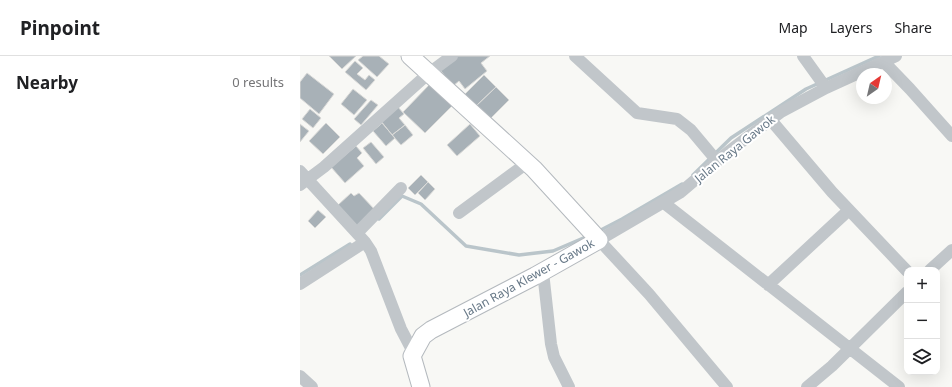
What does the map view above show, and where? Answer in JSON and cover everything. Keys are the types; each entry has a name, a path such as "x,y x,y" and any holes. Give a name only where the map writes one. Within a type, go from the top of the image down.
{"main road":[{"name":"Jalan Raya Klewer - Gawok","path":"410,56 527,163 599,240 543,272 431,330 423,336 413,352"},
{"path":"413,352 412,360 421,387"}],"street":[{"path":"304,183 429,73 452,56"},
{"path":"575,56 634,110 644,115 670,116 677,119 691,130 712,156"},
{"path":"803,56 823,84"},
{"name":"Jalan Raya Gawok","path":"599,240 681,192 712,156 823,84 884,62 896,56"},
{"path":"884,62 910,88 952,136"},
{"path":"770,119 850,210 904,268"},
{"path":"459,213 527,163"},
{"path":"300,172 304,183 361,237 372,252 401,329 413,352"},
{"path":"300,284 361,237 401,188"},
{"path":"664,203 899,387"},
{"path":"768,285 827,233 850,210"},
{"path":"599,240 649,294 727,387"},
{"path":"933,267 952,250"},
{"path":"543,272 551,344 554,357 569,387"},
{"path":"807,387 832,366 904,295"},
{"path":"300,376 312,387"}],"building":[{"path":"329,56 356,56 342,69"},
{"path":"363,56 379,56 389,64 377,77 358,60"},
{"path":"458,56 490,56 481,63 487,71 465,89 459,81 453,86 440,70"},
{"path":"355,61 363,68 357,74 365,80 369,75 375,80 366,90 345,72"},
{"path":"307,73 334,94 319,114 300,98 300,82"},
{"path":"484,75 496,87 476,106 464,95"},
{"path":"430,84 452,106 425,133 403,112"},
{"path":"496,87 509,100 489,120 476,106"},
{"path":"353,89 367,100 354,115 341,104"},
{"path":"371,100 378,105 361,125 354,119"},
{"path":"398,107 404,114 399,118 405,125 392,135 381,121"},
{"path":"310,109 321,118 313,128 302,119"},
{"path":"326,123 340,137 323,154 309,141"},
{"path":"382,123 395,138 386,146 373,131"},
{"path":"300,124 309,131 300,142"},
{"path":"470,124 480,136 457,156 447,145"},
{"path":"405,125 413,135 401,145 392,135"},
{"path":"371,142 384,157 376,164 363,148"},
{"path":"356,146 362,153 357,158 364,166 345,183 331,167"},
{"path":"421,175 428,182 415,195 408,188"},
{"path":"428,182 435,189 425,200 418,193"},
{"path":"351,193 354,196 359,193 376,211 358,227 338,205"},
{"path":"318,210 326,217 315,228 308,221"}],"waterway":[{"path":"693,175 731,138 806,89 879,56"},
{"path":"597,232 682,184"},
{"path":"379,219 402,196 421,204 466,246 519,255 553,251 588,236"},
{"path":"300,275 350,244"}]}
